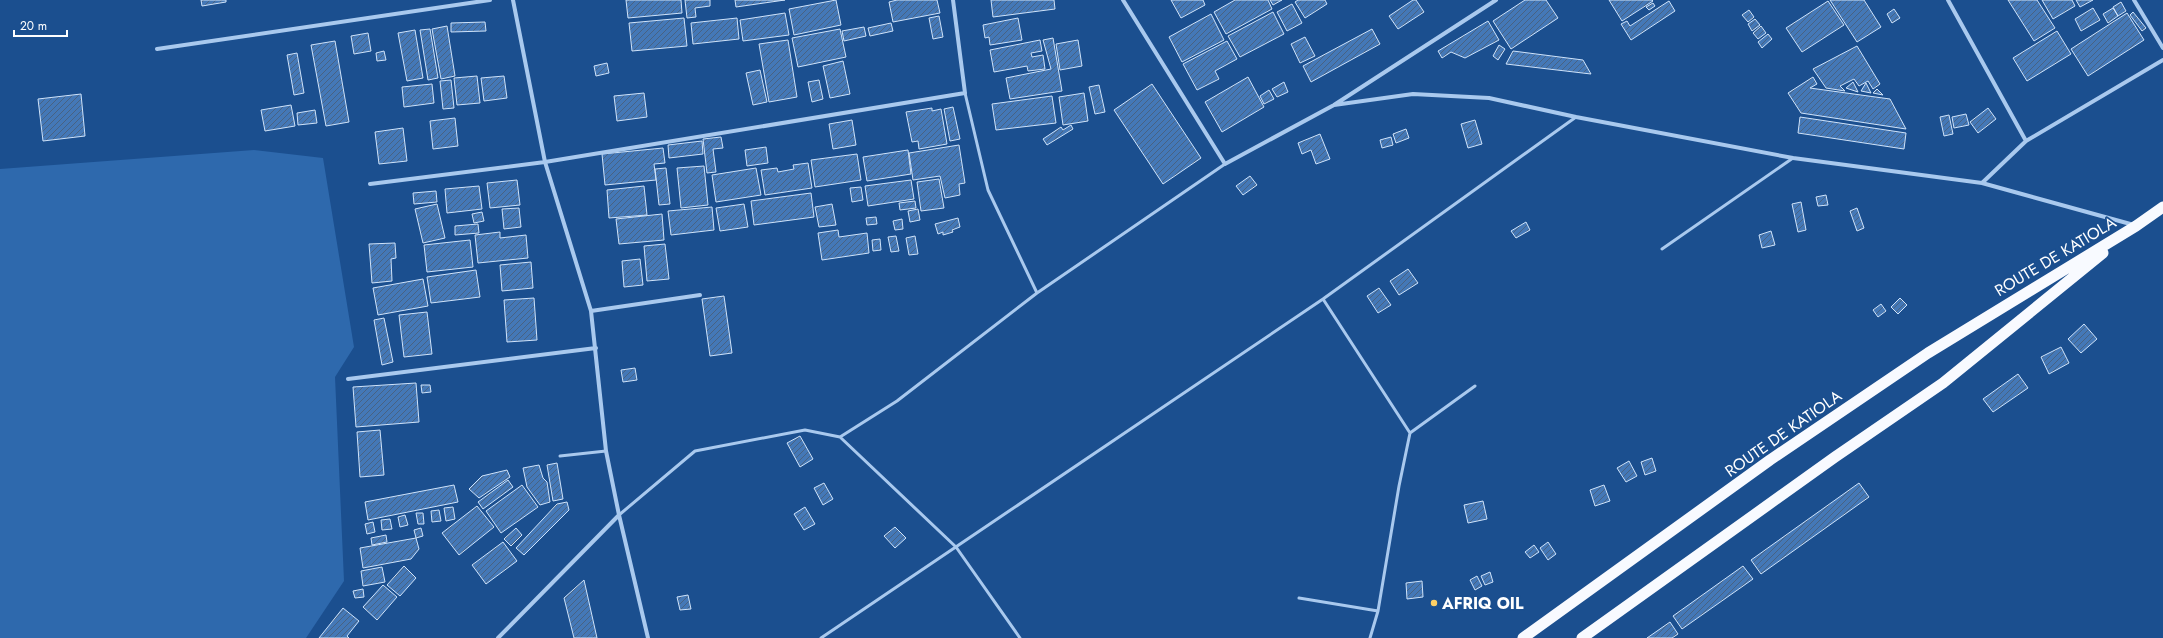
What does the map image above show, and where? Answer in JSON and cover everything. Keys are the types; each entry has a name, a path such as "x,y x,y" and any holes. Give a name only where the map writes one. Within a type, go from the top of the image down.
{"highway":[{"path":"2136,226 2163,207"},
{"name":"ROUTE DE KATIOLA","path":"1523,638 1770,460 1928,353 2136,226"},
{"name":"ROUTE DE KATIOLA","path":"1582,638 1835,457 1943,383 2136,226"}],"street":[{"path":"157,50 490,0"},
{"path":"513,0 545,162 591,311 606,451 619,515 648,638"},
{"path":"370,184 545,162 965,93 953,0"},
{"path":"1124,0 1225,164 1334,105 1496,0"},
{"path":"1948,0 2026,141"},
{"path":"2134,0 2163,48"},
{"path":"1982,183 2026,141 2163,60"},
{"path":"1334,105 1413,94 1489,98 1576,117 1793,158 1982,183 2136,226"},
{"path":"591,311 700,295"},
{"path":"348,378 596,348"},
{"path":"498,638 619,515"}],"lane":[{"path":"965,93 988,190 1037,293"},
{"path":"822,638 1323,299 1576,117"},
{"path":"1662,249 1793,158"},
{"path":"840,437 897,401 1037,293 1225,164"},
{"path":"1323,299 1410,433"},
{"path":"1370,638 1378,611 1399,486 1410,433 1475,386"},
{"path":"619,515 695,451 805,430 840,437 956,547 1020,638"},
{"path":"560,456 606,451"},
{"path":"1299,598 1378,611"}],"shaded area":[{"path":"254,150 323,158 354,347 335,377 344,581 306,638 0,638 0,169"}],"building":[{"path":"201,0 226,0 226,2 202,6"},
{"path":"626,0 681,0 682,13 628,18"},
{"path":"685,0 710,0 710,6 695,8 696,17 687,18"},
{"path":"735,0 785,0 736,7"},
{"path":"836,0 841,25 794,35 789,9"},
{"path":"897,0 937,0 940,13 893,22 889,2"},
{"path":"991,0 1054,0 1055,9 993,17"},
{"path":"1171,0 1203,0 1205,5 1181,18"},
{"path":"1235,0 1268,0 1272,9 1226,34 1214,12"},
{"path":"1270,0 1282,0 1273,5"},
{"path":"1298,0 1325,0 1327,4 1305,18 1295,2"},
{"path":"1413,0 1416,0 1424,12 1398,29 1389,16"},
{"path":"1525,0 1546,0 1558,18 1511,49 1493,21"},
{"path":"1609,0 1652,0 1653,1 1622,21"},
{"path":"1830,0 1864,0 1881,27 1857,42"},
{"path":"2008,0 2037,0 2055,28 2034,41"},
{"path":"2042,0 2072,0 2075,6 2053,19"},
{"path":"2076,0 2093,0 2080,7"},
{"path":"1669,1 1675,11 1631,40 1621,24 1627,21 1630,26"},
{"path":"1828,1 1844,25 1802,52 1786,28"},
{"path":"2121,2 2126,11 2118,16 2113,7"},
{"path":"1653,3 1655,6 1649,10 1646,7"},
{"path":"1292,4 1302,23 1287,31 1277,12"},
{"path":"2093,8 2100,20 2081,31 2075,19"},
{"path":"2113,8 2118,16 2108,23 2103,14"},
{"path":"1894,9 1900,18 1892,23 1887,14"},
{"path":"1749,10 1754,17 1748,22 1742,15"},
{"path":"1273,12 1284,34 1240,57 1228,36"},
{"path":"2133,12 2146,28 2142,31 2130,15"},
{"path":"785,13 789,35 743,41 740,20"},
{"path":"2127,13 2144,40 2088,76 2071,49"},
{"path":"1211,14 1224,40 1182,62 1169,37"},
{"path":"939,16 943,37 933,39 929,18"},
{"path":"684,18 687,46 632,51 629,23"},
{"path":"737,18 739,39 693,44 691,23"},
{"path":"1018,18 1022,40 990,45 989,37 985,38 983,25"},
{"path":"1755,19 1760,25 1752,31 1748,24"},
{"path":"1488,21 1499,40 1465,58 1451,52 1442,58 1438,51"},
{"path":"485,22 486,31 451,32 451,23"},
{"path":"891,23 893,31 870,36 868,28"},
{"path":"447,26 455,76 441,79 432,29"},
{"path":"1761,26 1766,33 1758,39 1753,33"},
{"path":"864,27 866,36 844,41 842,31"},
{"path":"430,29 438,78 428,80 420,30"},
{"path":"840,29 846,57 798,67 792,38"},
{"path":"1372,29 1380,44 1311,82 1303,66"},
{"path":"415,30 423,78 407,81 398,33"},
{"path":"2057,31 2071,54 2027,81 2013,58"},
{"path":"368,33 371,51 354,54 351,36"},
{"path":"1768,34 1772,39 1762,48 1758,42"},
{"path":"1305,37 1315,56 1300,63 1291,44"},
{"path":"1053,38 1062,91 1010,99 1006,78 1051,69 1043,40"},
{"path":"788,40 797,97 769,102 759,44"},
{"path":"1040,40 1042,51 1031,53 1032,57 1043,55 1045,69 1028,71 1027,66 994,72 990,50"},
{"path":"1078,40 1082,66 1060,70 1056,44"},
{"path":"335,41 349,122 326,126 311,45"},
{"path":"1227,41 1237,59 1215,71 1219,79 1197,90 1183,64"},
{"path":"1499,45 1505,49 1498,60 1493,56"},
{"path":"1857,46 1880,84 1873,89 1868,81 1859,86 1854,79 1840,86 1845,91 1826,88 1813,69"},
{"path":"384,51 386,60 377,61 376,53"},
{"path":"1513,51 1583,60 1591,74 1506,64"},
{"path":"297,53 304,93 294,95 287,55"},
{"path":"843,61 850,94 830,98 823,66"},
{"path":"607,63 609,73 596,76 594,66"},
{"path":"760,70 767,102 753,105 746,73"},
{"path":"477,76 480,103 457,105 454,78"},
{"path":"504,76 507,98 484,101 481,78"},
{"path":"1248,77 1264,107 1222,132 1205,102"},
{"path":"1813,77 1817,84 1810,88 1890,99 1906,129 1801,113 1788,93"},
{"path":"451,80 454,108 443,109 440,81"},
{"path":"819,80 823,99 812,102 808,82"},
{"path":"1284,82 1288,92 1277,97 1272,89"},
{"path":"1853,82 1858,92 1846,88"},
{"path":"1866,83 1871,93 1861,91"},
{"path":"432,84 434,103 404,107 402,87"},
{"path":"1152,84 1201,158 1163,184 1114,110"},
{"path":"1099,85 1105,112 1095,114 1089,87"},
{"path":"1877,89 1883,95 1873,93"},
{"path":"1269,90 1274,99 1264,104 1260,96"},
{"path":"644,93 647,117 617,121 614,96"},
{"path":"1084,93 1088,121 1063,125 1059,97"},
{"path":"81,94 85,136 43,141 38,99"},
{"path":"1052,96 1056,123 996,130 992,104"},
{"path":"291,105 295,126 265,131 261,110"},
{"path":"953,107 960,139 950,141 944,109"},
{"path":"932,108 932,111 941,109 947,144 919,149 918,141 912,142 906,112"},
{"path":"1988,108 1996,119 1978,133 1970,122"},
{"path":"315,110 317,123 298,125 297,113"},
{"path":"1966,114 1969,125 1954,128 1952,117"},
{"path":"1949,115 1953,134 1944,136 1940,117"},
{"path":"1800,117 1906,133 1904,149 1798,133"},
{"path":"455,118 458,146 433,149 430,121"},
{"path":"852,120 856,145 833,149 829,124"},
{"path":"1475,120 1482,144 1468,148 1461,124"},
{"path":"1071,125 1073,129 1047,145 1043,139 1061,127 1063,130"},
{"path":"403,128 407,161 379,164 375,132"},
{"path":"1406,129 1409,138 1396,143 1393,134"},
{"path":"1320,134 1330,159 1316,164 1311,150 1302,154 1298,143"},
{"path":"721,137 723,148 713,149 716,172 707,173 703,139"},
{"path":"1391,137 1393,145 1382,148 1380,140"},
{"path":"702,141 703,154 669,158 668,145"},
{"path":"959,145 965,183 959,184 960,195 945,198 940,176 913,180 909,153"},
{"path":"766,147 768,163 747,166 745,150"},
{"path":"663,148 665,163 654,164 656,180 605,185 602,154"},
{"path":"908,150 911,174 867,181 863,157"},
{"path":"857,154 861,180 815,187 811,160"},
{"path":"808,163 812,188 765,195 761,170 777,168 778,172 794,169 793,165"},
{"path":"704,166 708,205 681,208 677,168"},
{"path":"666,168 670,204 659,205 655,169"},
{"path":"756,168 761,195 716,202 712,175"},
{"path":"1250,176 1257,185 1243,195 1236,186"},
{"path":"939,179 944,208 921,211 917,182"},
{"path":"517,180 520,205 490,208 487,183"},
{"path":"911,180 914,199 868,206 865,186"},
{"path":"479,186 482,209 447,213 445,189"},
{"path":"644,186 647,215 609,218 607,190"},
{"path":"861,187 863,200 852,202 850,188"},
{"path":"436,191 437,202 414,204 413,193"},
{"path":"811,193 814,217 754,225 751,201"},
{"path":"1826,195 1828,205 1818,206 1816,197"},
{"path":"915,201 916,208 900,210 899,203"},
{"path":"1801,202 1806,230 1798,232 1792,204"},
{"path":"437,204 445,238 423,243 415,209"},
{"path":"744,204 748,227 720,231 716,208"},
{"path":"832,204 836,225 819,227 815,207"},
{"path":"712,207 714,230 671,235 668,211"},
{"path":"519,208 521,227 504,229 502,209"},
{"path":"1857,208 1864,228 1857,231 1850,211"},
{"path":"918,209 920,220 910,222 908,211"},
{"path":"482,212 484,221 474,223 472,214"},
{"path":"662,214 664,240 619,244 616,219"},
{"path":"876,217 877,224 867,225 866,218"},
{"path":"958,218 960,227 952,230 953,232 943,235 943,232 938,234 935,224"},
{"path":"902,219 903,229 895,230 893,221"},
{"path":"1526,222 1530,230 1516,238 1511,231"},
{"path":"478,224 479,233 455,235 455,226"},
{"path":"838,230 839,237 867,233 869,253 822,260 818,233"},
{"path":"1771,231 1775,245 1762,248 1759,235"},
{"path":"500,232 500,238 526,235 528,258 478,263 475,235"},
{"path":"896,236 899,251 891,252 888,237"},
{"path":"915,236 918,254 909,255 906,238"},
{"path":"880,239 881,250 873,251 872,240"},
{"path":"470,240 473,267 427,272 424,245"},
{"path":"395,243 396,258 391,259 392,281 372,283 369,244"},
{"path":"665,244 669,279 647,281 644,246"},
{"path":"640,259 643,285 624,287 622,261"},
{"path":"531,262 533,288 502,291 500,265"},
{"path":"1408,269 1418,283 1399,295 1390,281"},
{"path":"476,270 480,297 431,303 427,277"},
{"path":"423,279 428,306 378,315 373,288"},
{"path":"1379,288 1391,305 1378,313 1367,296"},
{"path":"724,296 732,353 710,356 702,299"},
{"path":"534,298 537,340 507,342 504,300"},
{"path":"1900,298 1907,305 1898,314 1891,307"},
{"path":"1881,304 1886,311 1878,317 1873,310"},
{"path":"427,312 432,354 404,357 399,315"},
{"path":"384,318 393,362 382,365 374,320"},
{"path":"2084,324 2097,339 2081,353 2068,339"},
{"path":"2061,347 2069,363 2049,374 2041,357"},
{"path":"635,368 637,380 623,382 621,370"},
{"path":"2018,374 2028,388 1993,412 1983,399"},
{"path":"416,383 419,422 356,427 353,387"},
{"path":"421,385 430,385 431,392 422,393"},
{"path":"380,430 384,475 360,477 357,432"},
{"path":"800,436 813,459 800,467 787,443"},
{"path":"1652,458 1656,471 1645,475 1641,462"},
{"path":"1629,461 1637,476 1626,482 1617,468"},
{"path":"557,463 563,499 553,501 547,465"},
{"path":"539,465 543,478 547,482 550,502 540,505 527,487 523,468"},
{"path":"507,470 510,477 479,498 469,489 482,476"},
{"path":"508,480 513,487 483,509 478,502"},
{"path":"824,483 833,499 823,505 814,488"},
{"path":"1859,483 1869,497 1761,574 1751,560"},
{"path":"454,485 458,502 368,520 365,502"},
{"path":"522,485 538,507 501,533 486,511"},
{"path":"1604,485 1610,501 1595,506 1590,490"},
{"path":"1483,501 1487,519 1468,523 1464,505"},
{"path":"567,502 569,510 524,555 516,548 557,504"},
{"path":"477,506 494,527 459,555 442,533"},
{"path":"453,507 455,519 446,521 444,508"},
{"path":"805,507 815,524 804,530 794,514"},
{"path":"439,510 441,521 432,522 431,511"},
{"path":"416,513 423,513 424,524 418,524"},
{"path":"405,515 408,525 400,527 398,517"},
{"path":"390,519 392,529 382,530 381,520"},
{"path":"373,522 375,532 367,534 365,524"},
{"path":"895,527 906,538 895,548 884,536"},
{"path":"421,528 423,536 416,538 414,530"},
{"path":"516,528 522,535 511,546 504,539"},
{"path":"386,535 387,542 372,545 371,538"},
{"path":"416,538 419,549 411,559 363,568 360,548"},
{"path":"503,542 517,561 486,584 472,565"},
{"path":"1548,542 1556,554 1548,560 1540,548"},
{"path":"1534,545 1539,552 1530,558 1525,552"},
{"path":"404,566 416,578 400,596 387,585"},
{"path":"1743,566 1753,579 1682,629 1673,616"},
{"path":"382,567 385,582 363,586 361,571"},
{"path":"1490,572 1493,582 1485,585 1481,576"},
{"path":"1477,576 1482,586 1475,590 1470,580"},
{"path":"584,580 597,638 574,638 564,598"},
{"path":"1422,581 1423,597 1407,599 1406,583"},
{"path":"383,585 397,597 377,620 363,607"},
{"path":"363,589 364,597 355,598 353,591"},
{"path":"688,595 691,609 680,610 677,597"},
{"path":"343,608 359,621 347,636 349,638 319,638"},
{"path":"1670,622 1678,634 1672,638 1647,638"}],"place":[{"name":"AFRIQ OIL","path":"1434,603"}]}
